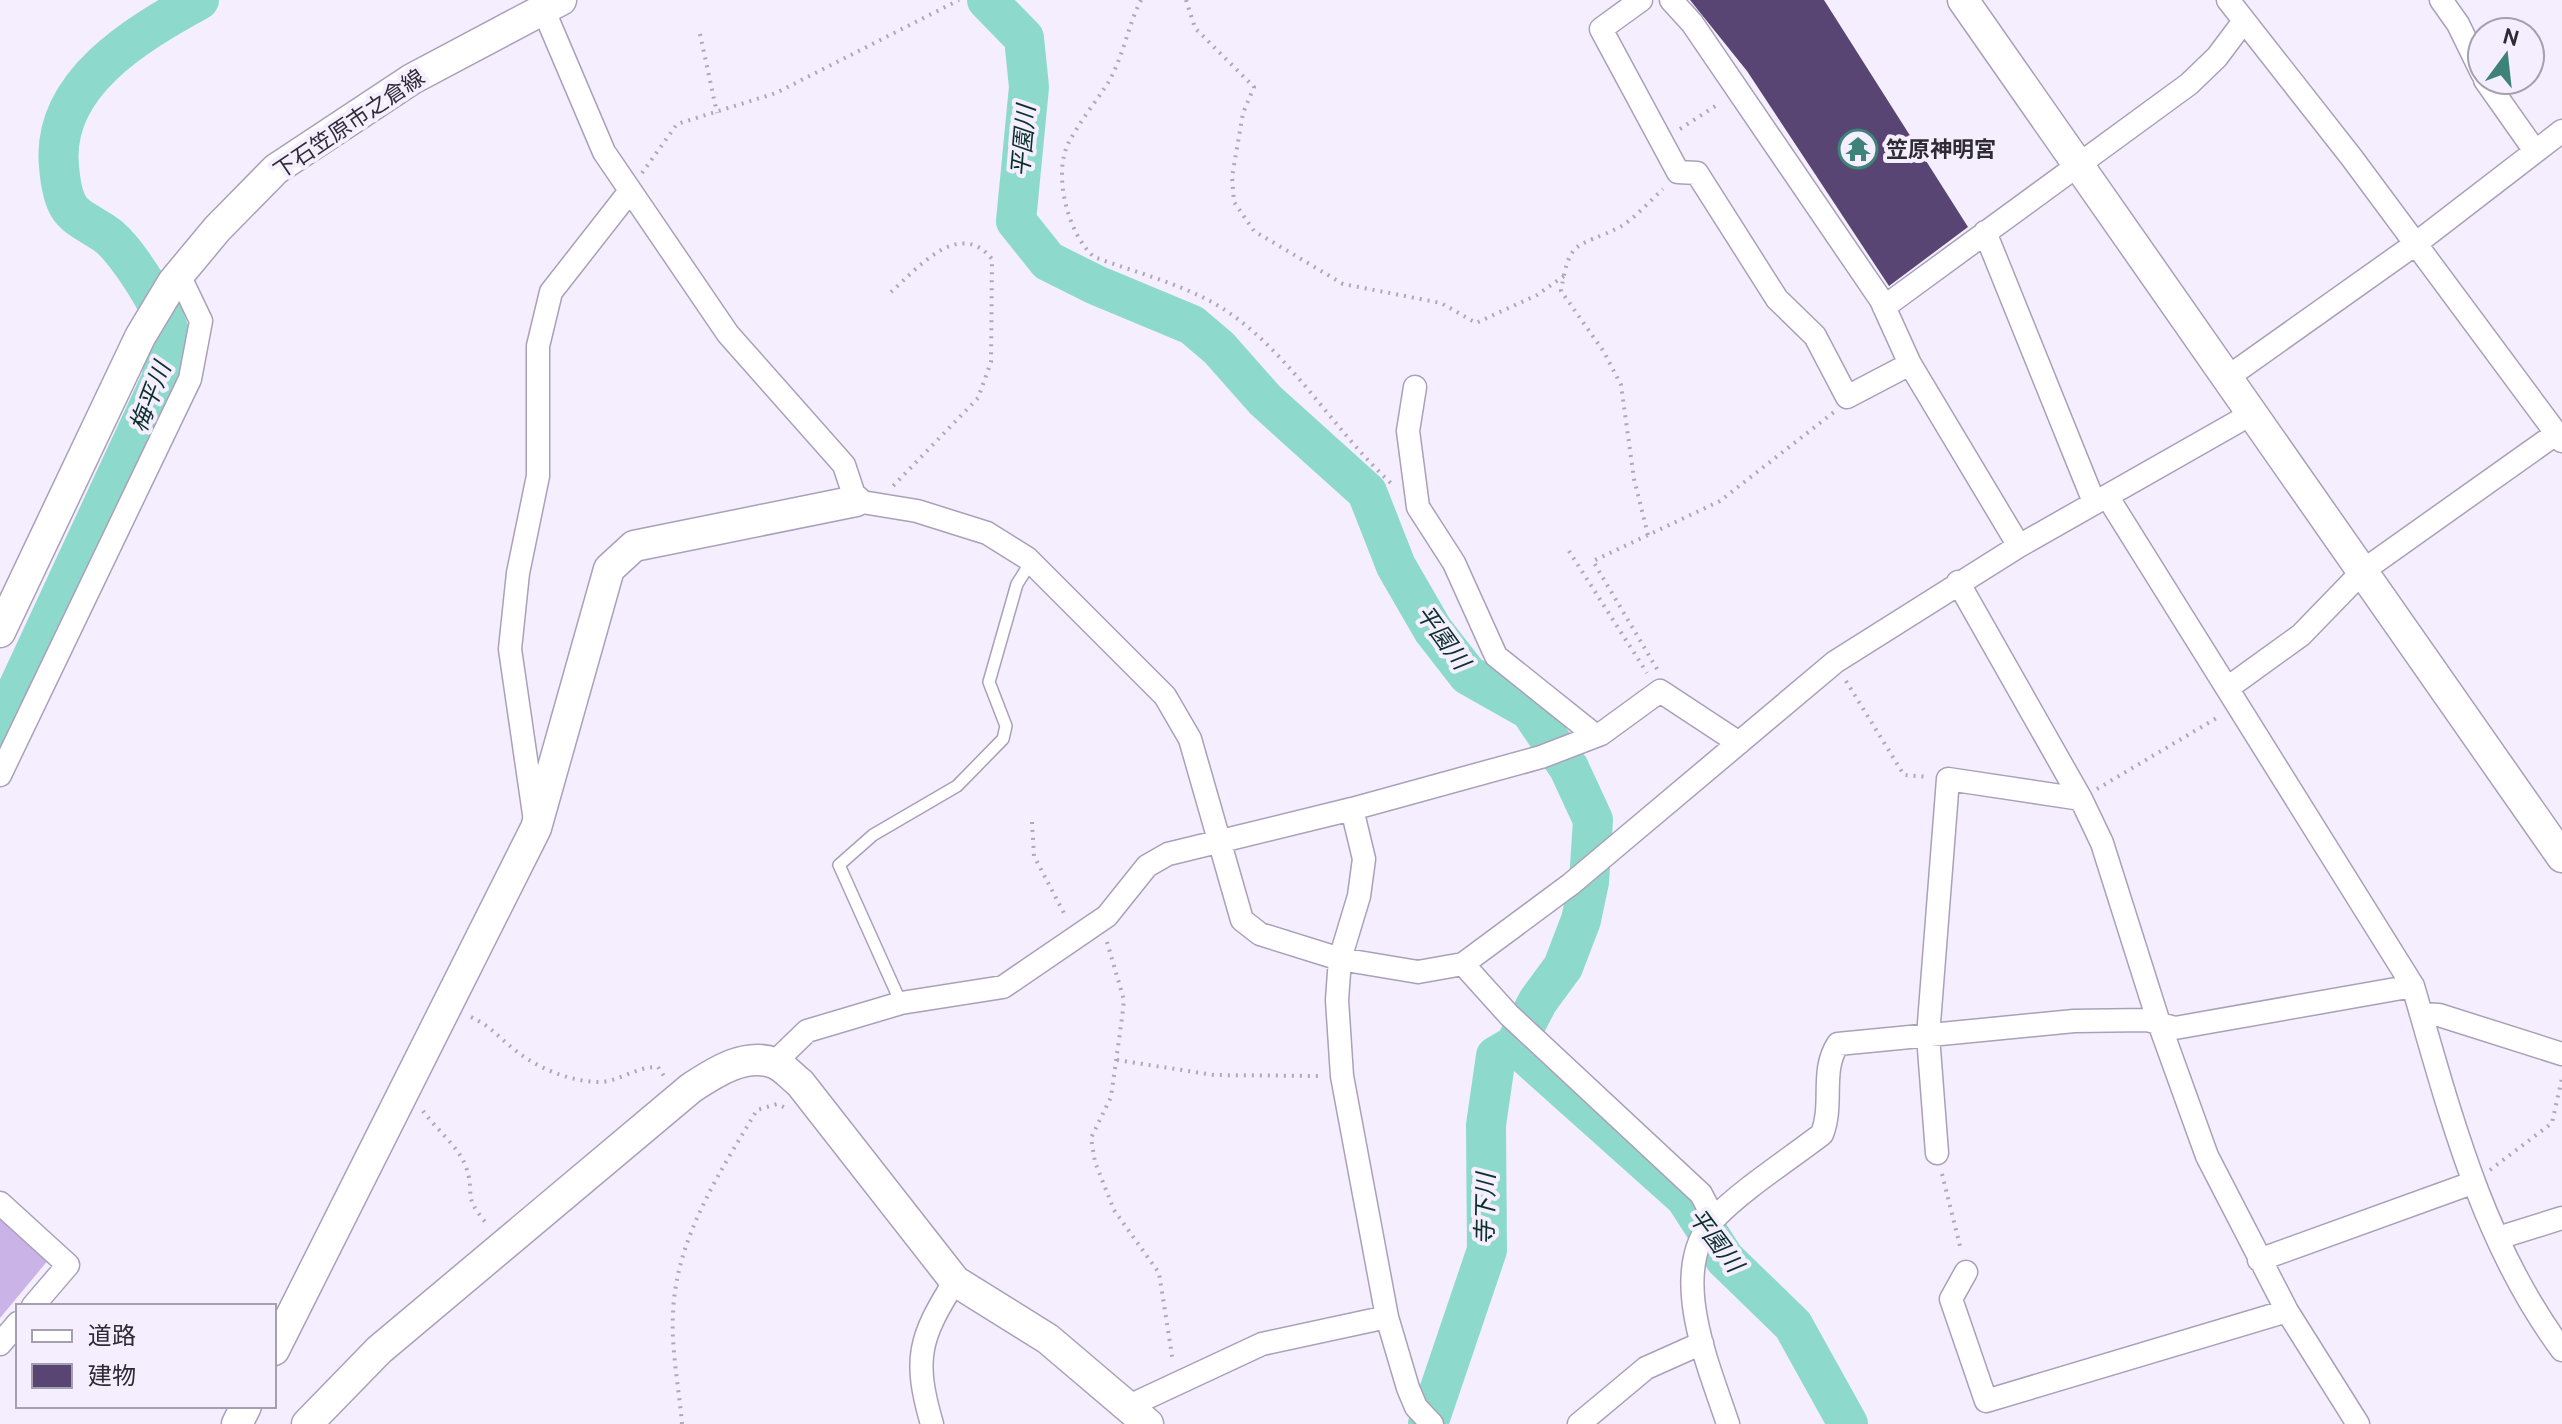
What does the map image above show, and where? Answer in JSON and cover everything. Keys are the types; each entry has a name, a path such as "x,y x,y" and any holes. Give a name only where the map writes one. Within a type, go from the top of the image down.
{"street":[{"path":"1641,0 1601,29 1678,172 1697,173 1777,299 1815,336 1847,397 1910,364"},
{"path":"1671,0 1692,23 1884,307 1910,364 2019,546"},
{"path":"1963,0 2562,857"},
{"path":"2228,0 2352,158 2559,437 2364,570 2301,635 2234,696"},
{"path":"2441,0 2466,40"},
{"path":"548,4 604,152 728,334 844,465 869,504"},
{"name":"下石笠原市之倉線","path":"0,632 140,337 176,278 217,229 276,169 412,79 548,4"},
{"path":"1884,307 2189,84 2217,57 2244,21"},
{"path":"2496,96 2535,151"},
{"path":"2228,377 2414,245 2562,131"},
{"path":"536,828 510,649 518,573 538,476 538,346 551,292 630,191"},
{"path":"1985,232 2100,499 2234,696 2413,986 2437,1079 2472,1183 2536,1315 2562,1350"},
{"path":"0,775 190,379 201,321 176,278"},
{"path":"1415,387 1408,431 1418,507 1454,563 1496,656 1586,740"},
{"path":"276,1346 536,828 609,569 634,546 869,504 917,511 987,533 1031,562 1165,696 1190,739 1221,839 1237,911 1250,929 1340,959 1418,972 1463,964 1571,884 1835,662 1958,582 2253,413"},
{"path":"1958,582 2081,799 2102,843 2159,1023 2207,1156 2287,1311 2358,1424"},
{"path":"774,1063 807,1031 901,1003 1003,987 1107,916 1147,866 1168,854 1352,809 1541,757 1586,740 1660,691 1739,743"},
{"path":"1937,1153 1928,1036 1948,779 2081,799"},
{"path":"1352,809 1364,859 1359,896 1340,959 1337,1000 1342,1076 1387,1317 1416,1407 1432,1424"},
{"path":"1463,964 1509,1015 1533,1034 1701,1194 1714,1219"},
{"path":"1728,1424 1702,1343 1690,1277 1698,1246 1714,1219 1822,1134 1828,1120 1829,1058 1838,1044 2074,1021 2147,1020 2175,1028 2413,986"},
{"path":"2421,1014 2439,1015 2562,1054"},
{"path":"307,1424 379,1350 691,1088 740,1063 774,1063 800,1083 955,1281 1048,1339 1138,1415 1185,1379 1262,1344 1387,1317"},
{"path":"2259,1260 2379,1220 2472,1183"},
{"path":"0,1203 68,1265 35,1304"},
{"path":"2498,1238 2562,1218"},
{"path":"1966,1272 1951,1299 1986,1401 2287,1311"},
{"path":"932,1424 919,1379 921,1355 932,1318 955,1281"},
{"path":"0,1344 16,1325"},
{"path":"1579,1424 1646,1368 1702,1343"}],"lane":[{"path":"901,1003 839,865 873,835 957,786 1003,739 1006,726 989,682 1017,584 1031,562"}],"path":[{"path":"630,191 677,124 776,93 959,0"},
{"path":"1141,0 1128,26 1107,85 1067,144 1063,178 1065,209 1084,248 1094,257 1210,301 1261,341 1343,428 1370,464 1418,507"},
{"path":"1186,0 1195,28 1254,87 1243,113 1232,177 1234,202 1254,231 1343,284 1441,303 1476,323 1537,295 1564,276"},
{"path":"700,34 717,113"},
{"path":"1662,141 1738,91"},
{"path":"1648,535 1634,479 1621,385 1604,352 1561,291 1567,256 1585,240 1622,226 1678,172"},
{"path":"869,504 893,486 978,398 991,362 992,259 982,246 962,241 952,244 935,253 891,292"},
{"path":"1660,691 1661,680 1654,663 1626,621 1593,561 1720,501 1822,423 1847,397"},
{"path":"1569,551 1660,691"},
{"path":"1835,662 1904,775 1948,779"},
{"path":"2081,799 2234,696"},
{"path":"1032,822 1034,856 1076,937"},
{"path":"1107,916 1107,945 1124,1000 1111,1097 1091,1138 1095,1162 1114,1210 1159,1273 1174,1367 1185,1379"},
{"path":"447,1005 493,1028 513,1049 550,1071 598,1082 644,1066 658,1067 667,1082 690,1069 710,1076"},
{"path":"1117,1060 1214,1075 1342,1076"},
{"path":"2472,1183 2552,1123 2562,1078"},
{"path":"401,1097 419,1106 461,1156 467,1168 470,1205 505,1244"},
{"path":"682,1424 673,1313 683,1249 723,1166 757,1110 777,1104 801,1116 819,1105"},
{"path":"1937,1153 1966,1272"}],"shaded area":[{"path":"0,1210 54,1253 0,1318"}],"building":[{"name":"笠原神明宮","path":"1690,0 1824,0 1968,227 1889,286 1747,71"}],"waterway":[{"name":"梅平川","path":"0,727 161,380 170,344 163,315 136,269 108,236 76,215 67,203 59,171 60,137 69,110 83,86 103,65 150,29 199,0"},
{"name":"平園川","path":"987,0 1024,38 1029,87 1016,221 1048,261 1096,285 1192,325 1219,348 1265,400 1367,492 1396,566 1433,630 1468,675 1530,710 1569,768 1593,820 1589,882 1581,920 1563,967 1538,1001 1515,1045"},
{"name":"平園川","path":"1515,1045 1685,1197 1725,1259 1793,1325 1848,1424"},
{"name":"寺下川","path":"1428,1424 1487,1250 1486,1125 1496,1056 1515,1045"}],"place":[{"name":"笠原神明宮","path":"1858,149"}]}
